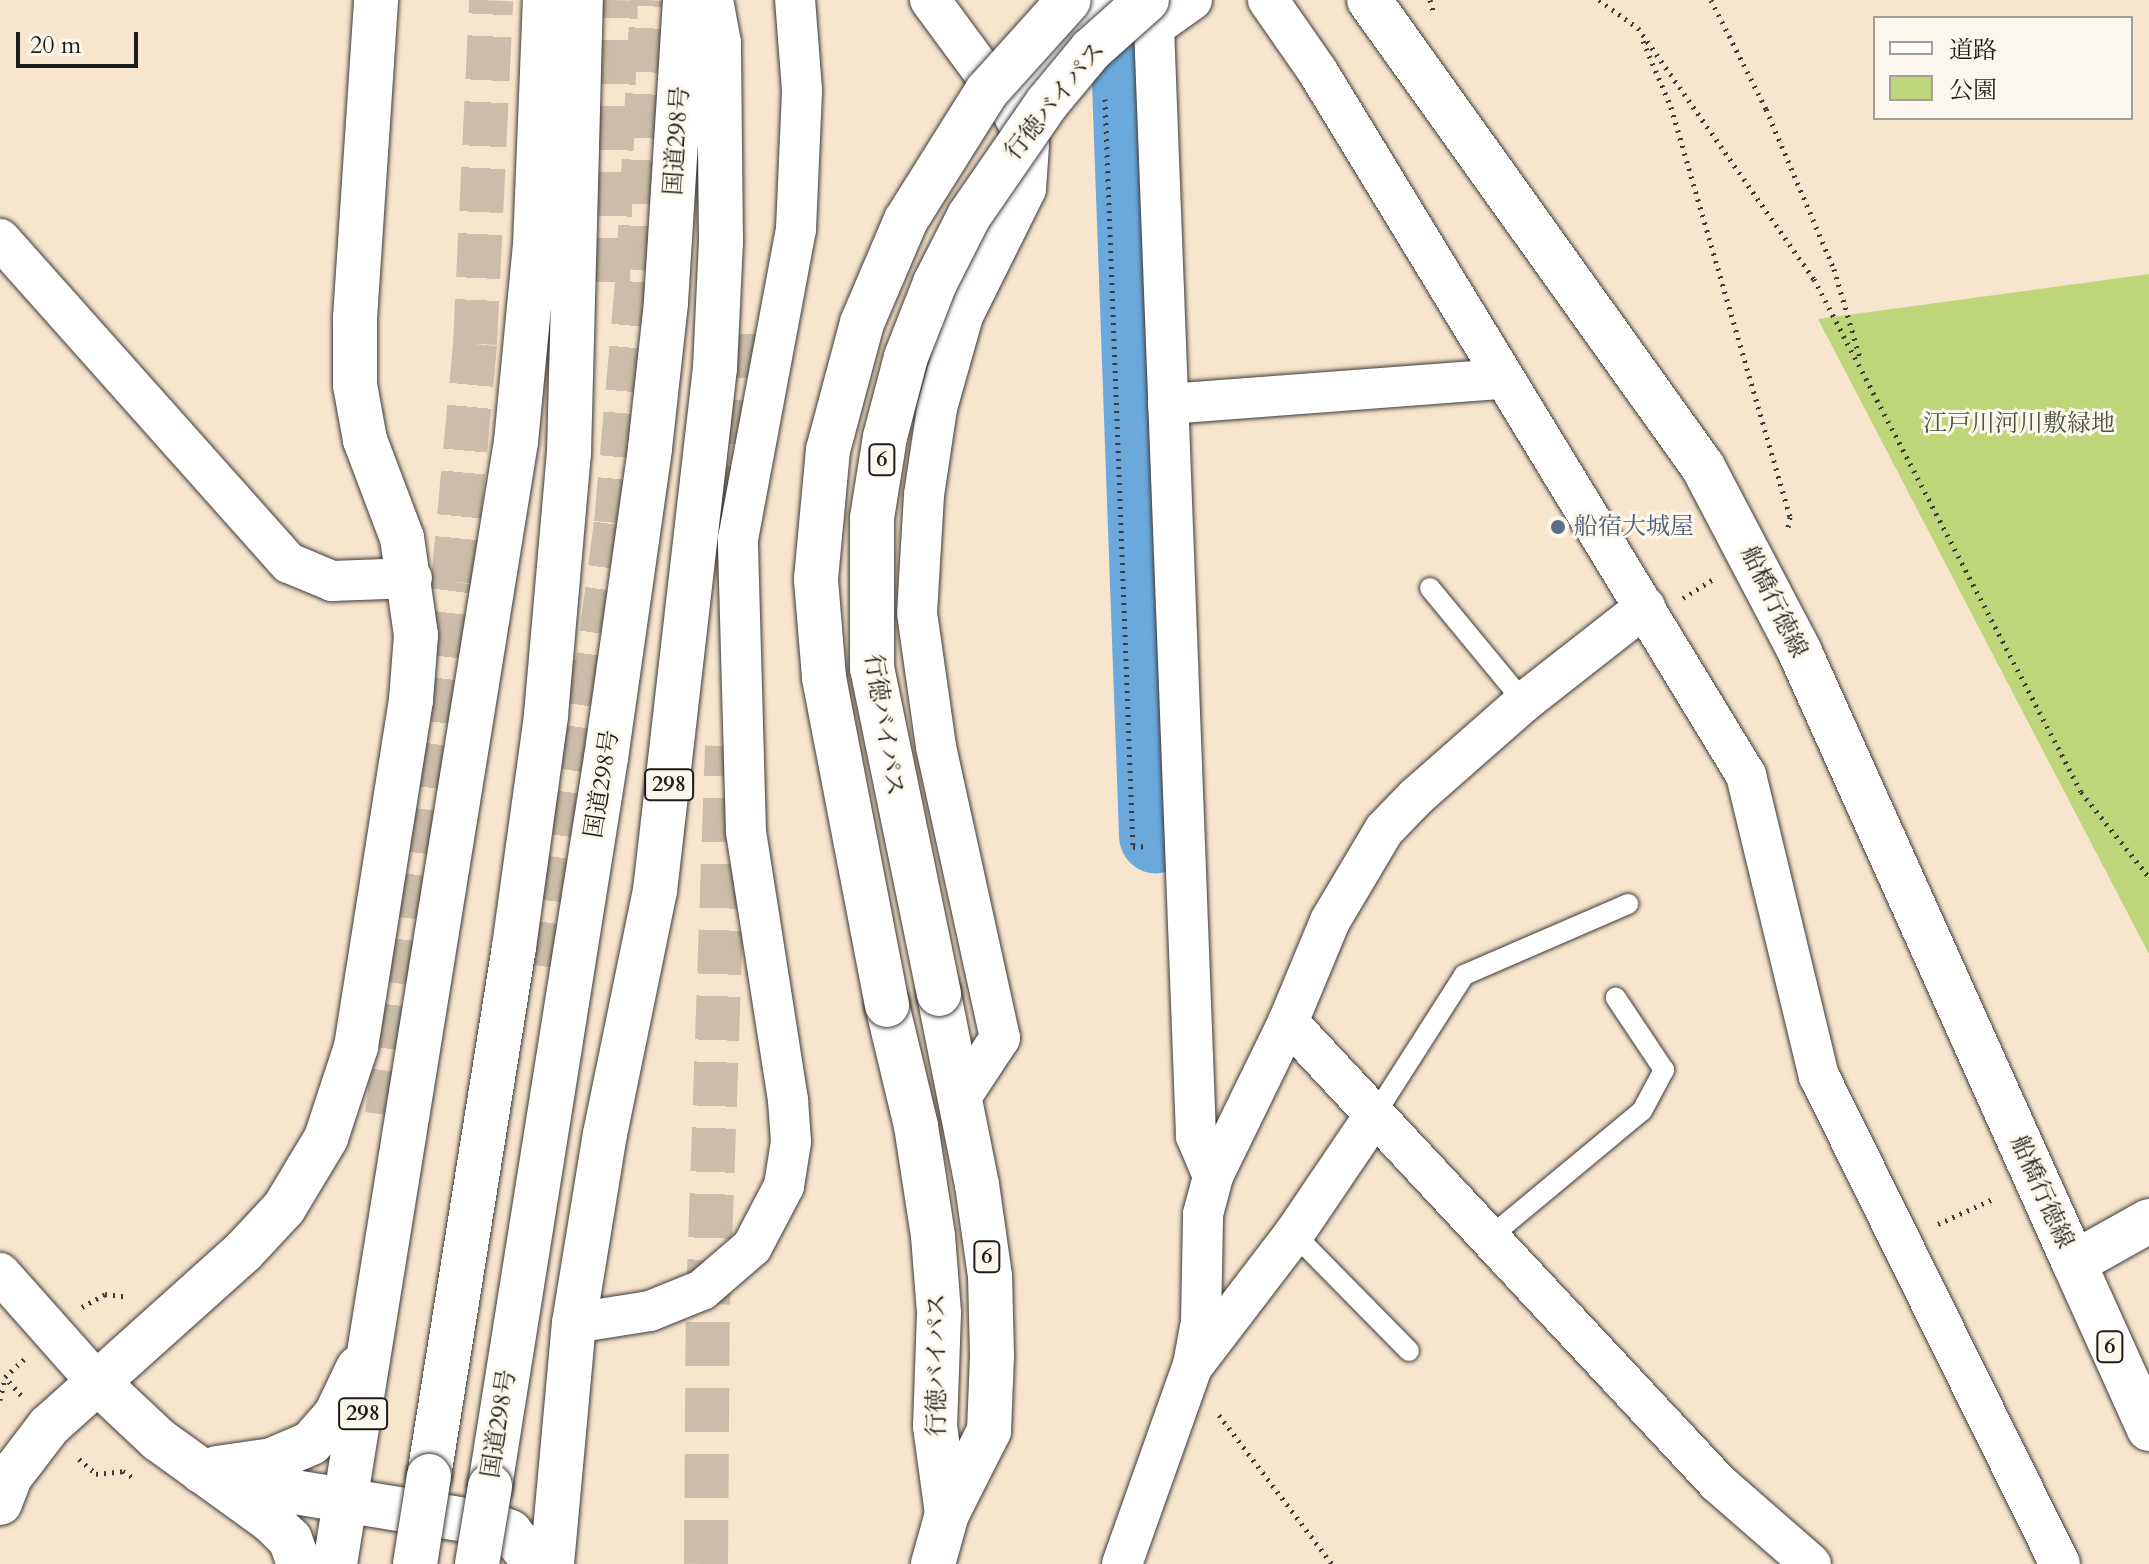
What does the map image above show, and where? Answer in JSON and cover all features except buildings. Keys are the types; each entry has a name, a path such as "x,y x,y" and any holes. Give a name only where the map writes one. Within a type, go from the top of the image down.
{"main road":[{"path":"0,1503 10,1477 49,1426 95,1380 243,1252 284,1208 341,1102 356,1047 411,700 416,635 412,578 387,487 365,440 355,385 355,318 376,0"},
{"name":"298","path":"335,1564 349,1501 516,442 537,216 545,0"},
{"path":"415,1564 514,947 546,715 569,437 581,0"},
{"name":"国道298号","path":"477,1564 604,774 650,448 666,302 685,0"},
{"name":"298","path":"552,1564 574,1323 605,1134 655,891 715,368 721,242 719,43 711,0"},
{"name":"行徳バイパス","path":"947,1514 935,1426 939,1313 933,1236 916,1126 887,1005 824,677 816,579 828,450 862,323 906,220 987,91 1069,0"},
{"name":"行徳バイパス","path":"933,1564 947,1514 989,1431 992,1356 990,1276 963,1094 939,994 872,669 872,518 885,437 906,357 935,283 969,216 1047,103 1091,50 1147,0"},
{"name":"船橋行徳線","path":"1369,0 1643,376 1703,467 1769,545 2074,1263"},
{"path":"2074,1263 2149,1221"},
{"name":"6","path":"2074,1263 2149,1429"},
{"path":"201,1471 272,1460 311,1443 336,1414 377,1326"},
{"path":"95,1380 159,1440 290,1539 299,1564"},
{"path":"201,1471 221,1479 490,1524 510,1532 536,1564"}],"street":[{"path":"574,1323 650,1311 702,1290 752,1247 784,1186 791,1142 788,1100 746,832 738,554 751,455 796,229 802,90 795,0"},
{"path":"930,0 1011,110 1029,145 1026,189 963,316 937,408 924,495 917,613 936,747 1000,1038 963,1094"},
{"path":"1011,110 1075,35 1113,0"},
{"path":"1192,0 1154,27 1196,1136 1213,1176"},
{"path":"1268,0 1318,72 1502,379 1746,775 1819,1076 2060,1564"},
{"path":"0,239 289,563 332,581 412,578"},
{"path":"1168,404 1502,379"},
{"path":"1122,1564 1191,1371 1201,1322 1203,1214 1213,1176 1288,1022 1330,921 1384,830 1524,702 1648,612"},
{"path":"1288,1022 1718,1483 1811,1564"},
{"path":"1191,1371 1294,1234 1374,1116"},
{"path":"0,1273 95,1380"}],"lane":[{"path":"1430,588 1524,702"},
{"path":"1374,1116 1464,975 1628,904"},
{"path":"1490,1237 1642,1111 1664,1070 1616,998"},
{"path":"1294,1234 1409,1351"}],"path":[{"path":"1599,0 1638,28 1814,279 1863,366 2081,792 2147,870 2149,877"},
{"path":"1711,0 1766,109 1834,269 1863,366"},
{"path":"1638,28 1671,107 1790,517 1769,545 1648,612"},
{"path":"1105,82 1133,847 1161,845"},
{"path":"1899,1242 1995,1198"},
{"path":"83,1307 105,1294 129,1297 140,1293"},
{"path":"0,1400 5,1377 25,1358"},
{"path":"1191,1371 1332,1564"},
{"path":"5,1377 23,1397"},
{"path":"81,1462 96,1474"}],"green space":[{"name":"江戸川河川敷緑地","path":"2149,274 2149,954 1818,319"}],"waterway":[{"path":"1126,0 1156,836"}],"tunnel":[{"path":"387,1115 453,582 475,344 491,0"},
{"path":"608,282 616,0"},
{"path":"593,699 616,523 638,270 652,0"},
{"path":"734,334 734,505"},
{"path":"533,965 575,657"},
{"path":"706,1564 708,1304 727,746"}],"place":[{"name":"船宿大城屋","path":"1558,527"}]}
